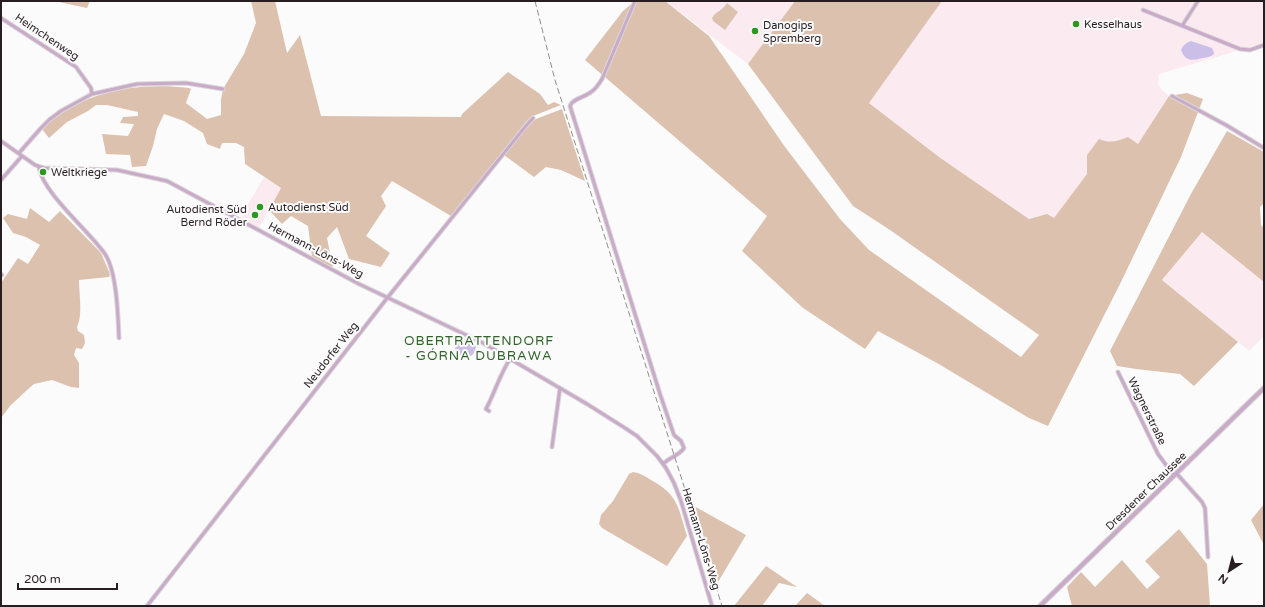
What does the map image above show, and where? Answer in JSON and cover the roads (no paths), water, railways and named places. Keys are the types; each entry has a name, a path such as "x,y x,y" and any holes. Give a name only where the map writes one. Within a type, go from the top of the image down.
{"street":[{"path":"635,1 602,79 588,94 570,104 611,241 660,394 674,435 681,441 684,448 680,454 668,459 663,464"},
{"path":"1182,26 1198,1"},
{"path":"1143,10 1244,50 1250,50 1264,45"},
{"name":"Heimchenweg","path":"1,18 76,67 91,88 92,94"},
{"path":"1,180 41,128 49,120 61,111 92,94 137,84 186,83 223,89"},
{"path":"1172,96 1226,125 1264,148"},
{"name":"Neudorfer Weg","path":"147,606 388,297 520,133 534,118"},
{"name":"Hermann-Löns-Weg","path":"1,141 39,167 117,170 166,180 359,284 459,331 510,358 637,436 663,464 674,482 712,606"},
{"path":"39,167 40,175 63,206 105,255 110,266 115,291 119,338"},
{"path":"489,411 486,409 496,390 503,369 510,358"},
{"name":"Wagnerstraße","path":"1118,372 1158,454 1175,475 1202,502 1205,508 1208,557"},
{"path":"552,447 560,388"},
{"name":"Dresdener Chaussee","path":"1040,606 1264,388"}],"railway":[{"path":"535,1 555,80 722,606"}],"place":[{"name":"Kesselhaus","path":"1076,24"},
{"name":"Danogips Spremberg","path":"755,31"},
{"name":"Weltkriege","path":"43,172"},
{"name":"Autodienst Süd","path":"260,207"},
{"name":"Autodienst Süd Bernd Röder","path":"255,215"}],"district":[{"name":"OBERTRATTENDORF - GÓRNA DUBRAWA","path":"479,348"}]}
